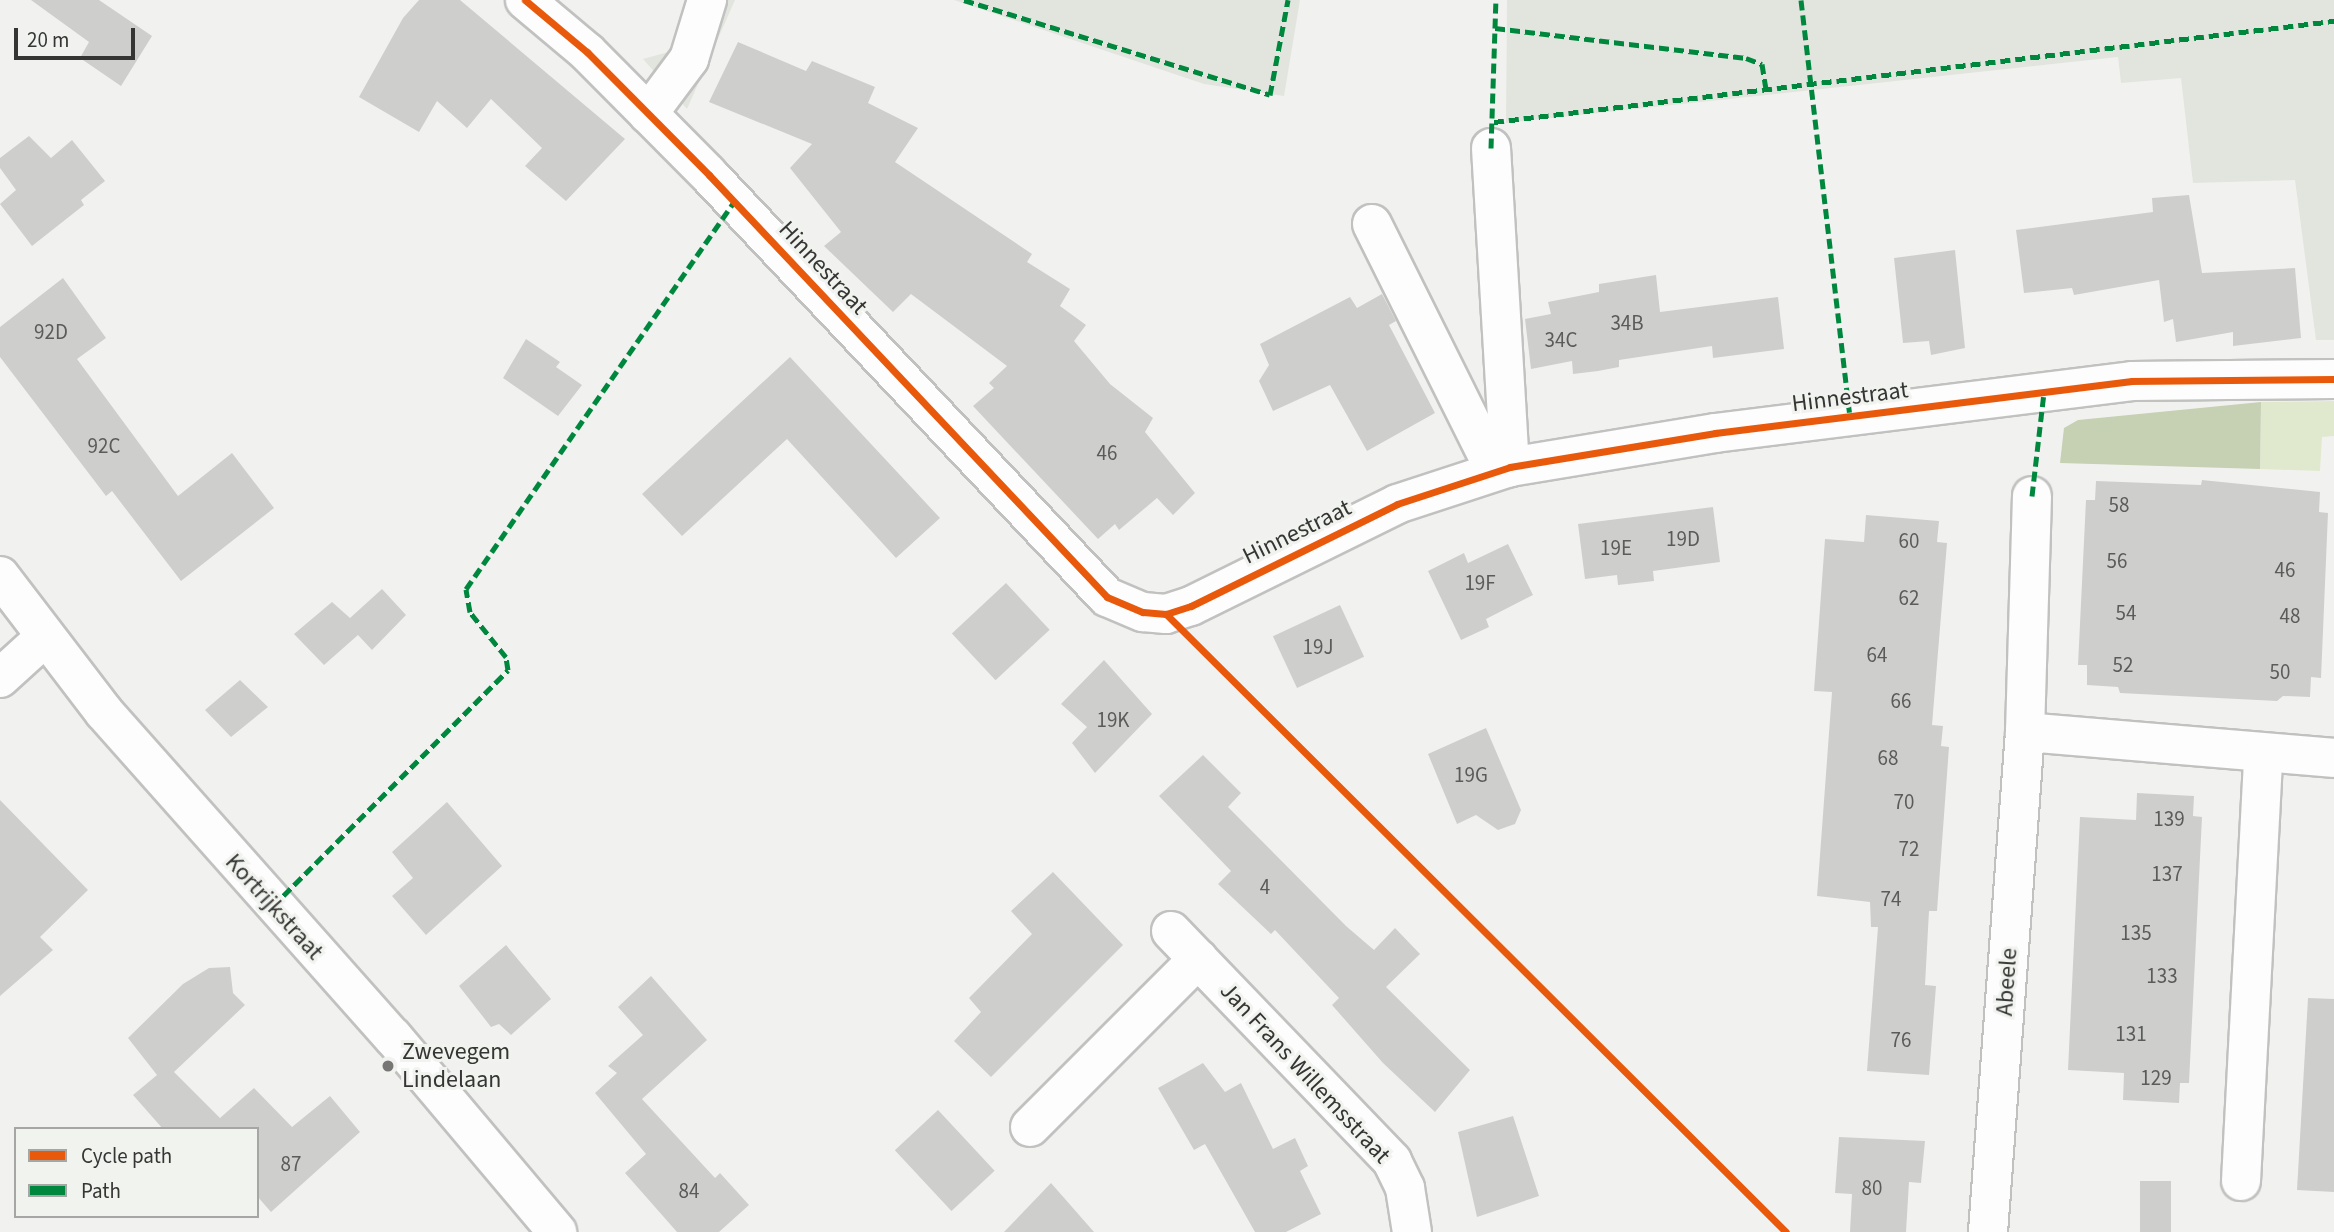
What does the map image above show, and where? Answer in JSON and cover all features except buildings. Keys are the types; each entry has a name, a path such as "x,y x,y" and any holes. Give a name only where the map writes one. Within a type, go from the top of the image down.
{"street":[{"name":"Hinnestraat","path":"525,0 648,114 1107,597 1143,612 1166,614 1191,606 1397,504 1503,469 1715,433 2132,381 2334,379"},
{"path":"648,114 690,59 707,0"},
{"path":"1491,148 1503,469"},
{"path":"1372,224 1503,469"},
{"name":"Abeele","path":"1988,1232 2025,732 2032,496"},
{"name":"Kortrijkstraat","path":"0,576 45,637 223,851 393,1037 557,1232"},
{"path":"0,678 45,637"},
{"path":"2025,732 2263,755 2334,758"},
{"path":"2241,1181 2263,755"},
{"name":"Jan Frans Willemsstraat","path":"1171,931 1392,1161 1405,1188 1412,1232"},
{"path":"1030,1127 1198,959"}],"shaded area":[{"path":"686,0 735,0 687,109 643,59 672,51"},
{"path":"954,0 1300,0 1284,96 1204,84"},
{"path":"1507,0 2334,0 2334,340 2316,340 2295,180 2193,183 2181,78 2121,83 2118,57 1506,123"}],"green space":[{"path":"2334,401 2334,436 2322,437 2320,471 2260,469 2261,402"},
{"path":"2261,402 2260,469 2060,463 2064,428 2078,420"}],"marked path":[{"path":"964,0 1270,95 1288,0"},
{"path":"1491,148 1496,0"},
{"path":"1801,0 1850,416"},
{"path":"1494,122 2334,21"},
{"path":"1495,28 1746,58 1762,64 1766,89"},
{"path":"273,906 508,670 506,657 470,612 466,589 734,202"},
{"path":"2032,496 2044,392"}],"cycle path":[{"path":"525,0 587,52 709,175 1107,597 1143,612 1166,614 1191,606 1397,504 1510,467 1715,433 2132,381 2334,379"},
{"path":"1166,614 1786,1232"}],"place":[{"name":"Zwevegem Lindelaan","path":"388,1066"}]}
